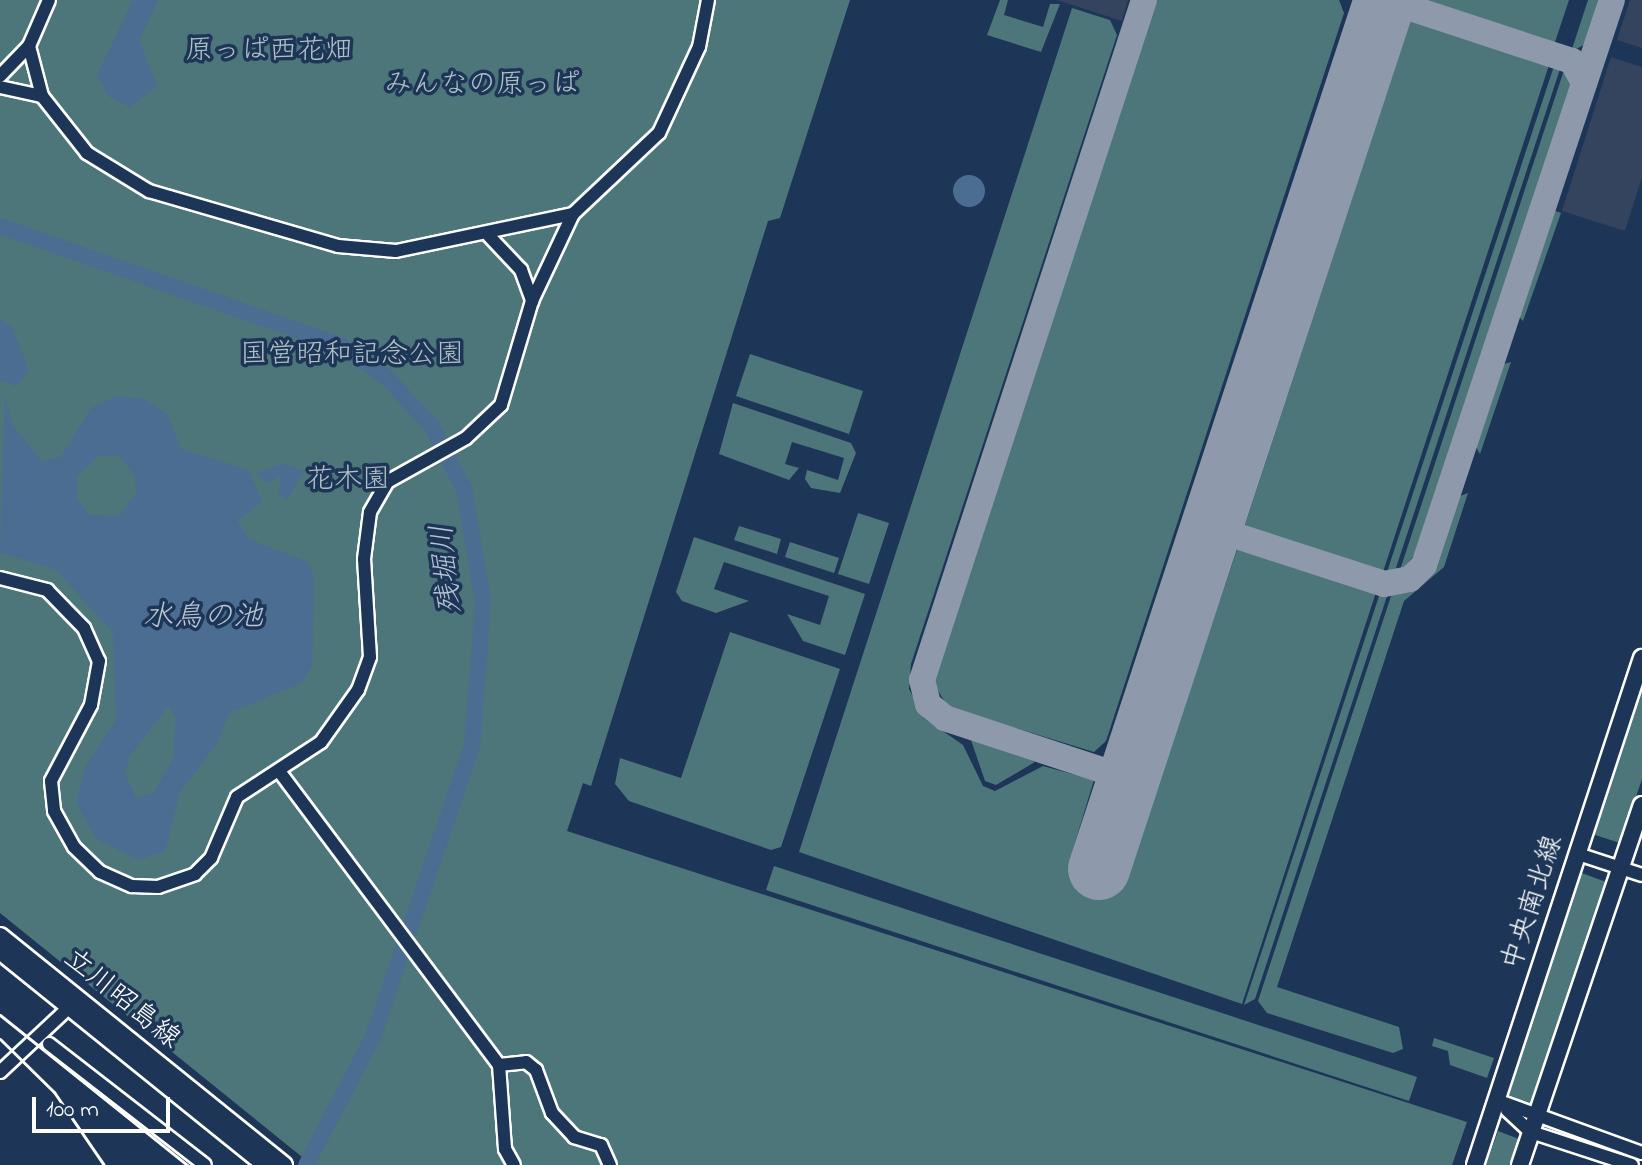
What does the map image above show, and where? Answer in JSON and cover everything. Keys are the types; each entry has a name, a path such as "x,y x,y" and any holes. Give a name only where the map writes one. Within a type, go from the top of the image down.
{"main road":[{"name":"中央南北線","path":"1475,1165 1642,658"},
{"path":"1520,1165 1642,805"},
{"name":"立川昭島線","path":"0,936 74,1004"},
{"name":"立川昭島線","path":"0,951 74,1004 277,1164"}],"street":[{"path":"0,76 29,46 49,0"},
{"path":"0,578 47,590 84,628 99,661 91,705 51,781 54,811 100,872 132,886 158,887 195,874 211,858 237,797 279,771 337,727 358,690 370,657 364,548 370,512 387,482 461,438 501,405 532,301 573,214 659,133 699,47 708,0"},
{"path":"29,46 42,96 87,153 149,191 338,246 396,251 489,236 573,214"},
{"path":"0,87 42,96"},
{"path":"489,236 521,270 532,301"},
{"path":"279,771 499,1065 505,1149 514,1165"},
{"path":"1578,854 1642,875"},
{"path":"0,1072 74,1004"},
{"path":"49,1044 205,1165"},
{"path":"499,1065 526,1062 536,1070 552,1113 574,1137 601,1145 610,1165"},
{"path":"1496,1100 1534,1125 1632,1165"},
{"path":"1534,1125 1642,1153"}],"shaded area":[{"path":"1057,0 1128,0 1122,21"},
{"path":"1630,0 1642,0 1642,48 1617,40"},
{"path":"1611,57 1642,67 1642,177 1625,231 1562,211"}],"green space":[{"name":"国営昭和記念公園","path":"0,0 850,0 780,218 768,221 591,786 583,783 567,831 1467,1122 1452,1165 312,1165 0,913"},
{"path":"1000,0 1008,0 1004,15 1043,27 1050,4 1060,4 1041,52 987,35"},
{"path":"1154,0 1339,0 1344,13 1106,741 1094,752 948,707 932,681"},
{"path":"1423,0 1569,0 1554,45"},
{"path":"1588,0 1601,0 1587,43 1571,52"},
{"path":"1072,8 1110,20 1117,35 911,664 909,689 924,718 963,745 983,786 995,791 1043,766 1094,780 1070,859 1126,879 1238,547 1378,586 1242,1004 799,852"},
{"path":"1411,18 1551,59 1382,575 1254,534 1245,525"},
{"path":"1556,60 1562,63 1394,574 1386,575"},
{"path":"1566,64 1576,80 1423,545 1399,573"},
{"path":"1550,209 1561,213 1523,321 1514,311"},
{"path":"750,354 863,391 849,434 736,396"},
{"path":"1511,362 1480,454 1472,440 1497,366"},
{"path":"733,403 851,443 856,453 840,493 811,488 805,479 807,470 838,480 844,458 792,442 785,464 799,468 789,480 719,454"},
{"path":"1468,493 1444,567 1404,601 1277,987 1399,1027 1403,1049 1393,1053 1267,1013 1258,1001 1394,587 1421,574 1452,499"},
{"path":"858,513 889,523 869,584 838,574"},
{"path":"739,526 781,539 777,554 734,540"},
{"path":"694,537 865,594 845,655 803,641 787,614 820,625 829,596 724,562 714,589 749,601 716,613 682,601 676,592"},
{"path":"790,542 839,558 834,573 785,557"},
{"path":"1382,587 1390,587 1255,999 1244,1005"},
{"path":"730,632 840,669 781,847 771,850 629,801 615,784 620,758 681,778"},
{"path":"1642,683 1642,779 1620,843 1589,833"},
{"path":"971,740 1035,762 996,785 985,781"},
{"path":"774,866 1417,1077 1409,1101 766,890"},
{"path":"1579,872 1606,882 1533,1105 1503,1095"},
{"path":"1434,1038 1494,1058 1487,1078 1450,1065 1448,1051 1432,1046"},
{"path":"1498,1131 1519,1139 1510,1165 1486,1165"}],"water":[{"path":"133,0 158,0 139,41 157,86 130,107 109,97 97,75"},
{"path":"969,175 980,180 985,191 980,202 969,207 958,202 953,191 958,180"},
{"path":"0,319 12,327 29,371 16,386 0,380"},
{"name":"水鳥の池","path":"5,395 13,426 42,461 61,457 91,408 117,396 144,399 167,414 181,449 249,470 262,502 237,521 249,539 308,562 314,580 312,666 302,683 229,713 218,742 180,792 165,851 139,860 96,839 76,802 85,767 116,720 113,633 56,570 0,552","holes":["100,455 119,456 135,476 136,493 119,516 89,515 77,498 77,476","168,706 176,718 173,758 154,793 136,798 125,773 129,757"]},
{"path":"283,463 304,471 287,500 278,494 281,475 268,483 256,474"}],"waterway":[{"name":"残堀川","path":"0,226 340,345 385,376 431,425 464,489 483,601 472,746 372,1039 306,1165"}],"taxiway":[{"path":"1129,779 945,718 928,704 922,680 1144,0"},
{"path":"1386,0 1572,61 1584,83"},
{"path":"1212,528 1384,584 1410,579 1424,565 1612,0"}],"runway":[{"path":"1099,869 1385,0"}],"railway":[{"path":"0,1015 187,1165"},
{"path":"0,1039 54,1092 104,1165"}],"park label":[{"name":"原っぱ西花畑","path":"269,52"},
{"name":"みんなの原っぱ","path":"482,86"},
{"name":"花木園","path":"348,481"}]}
